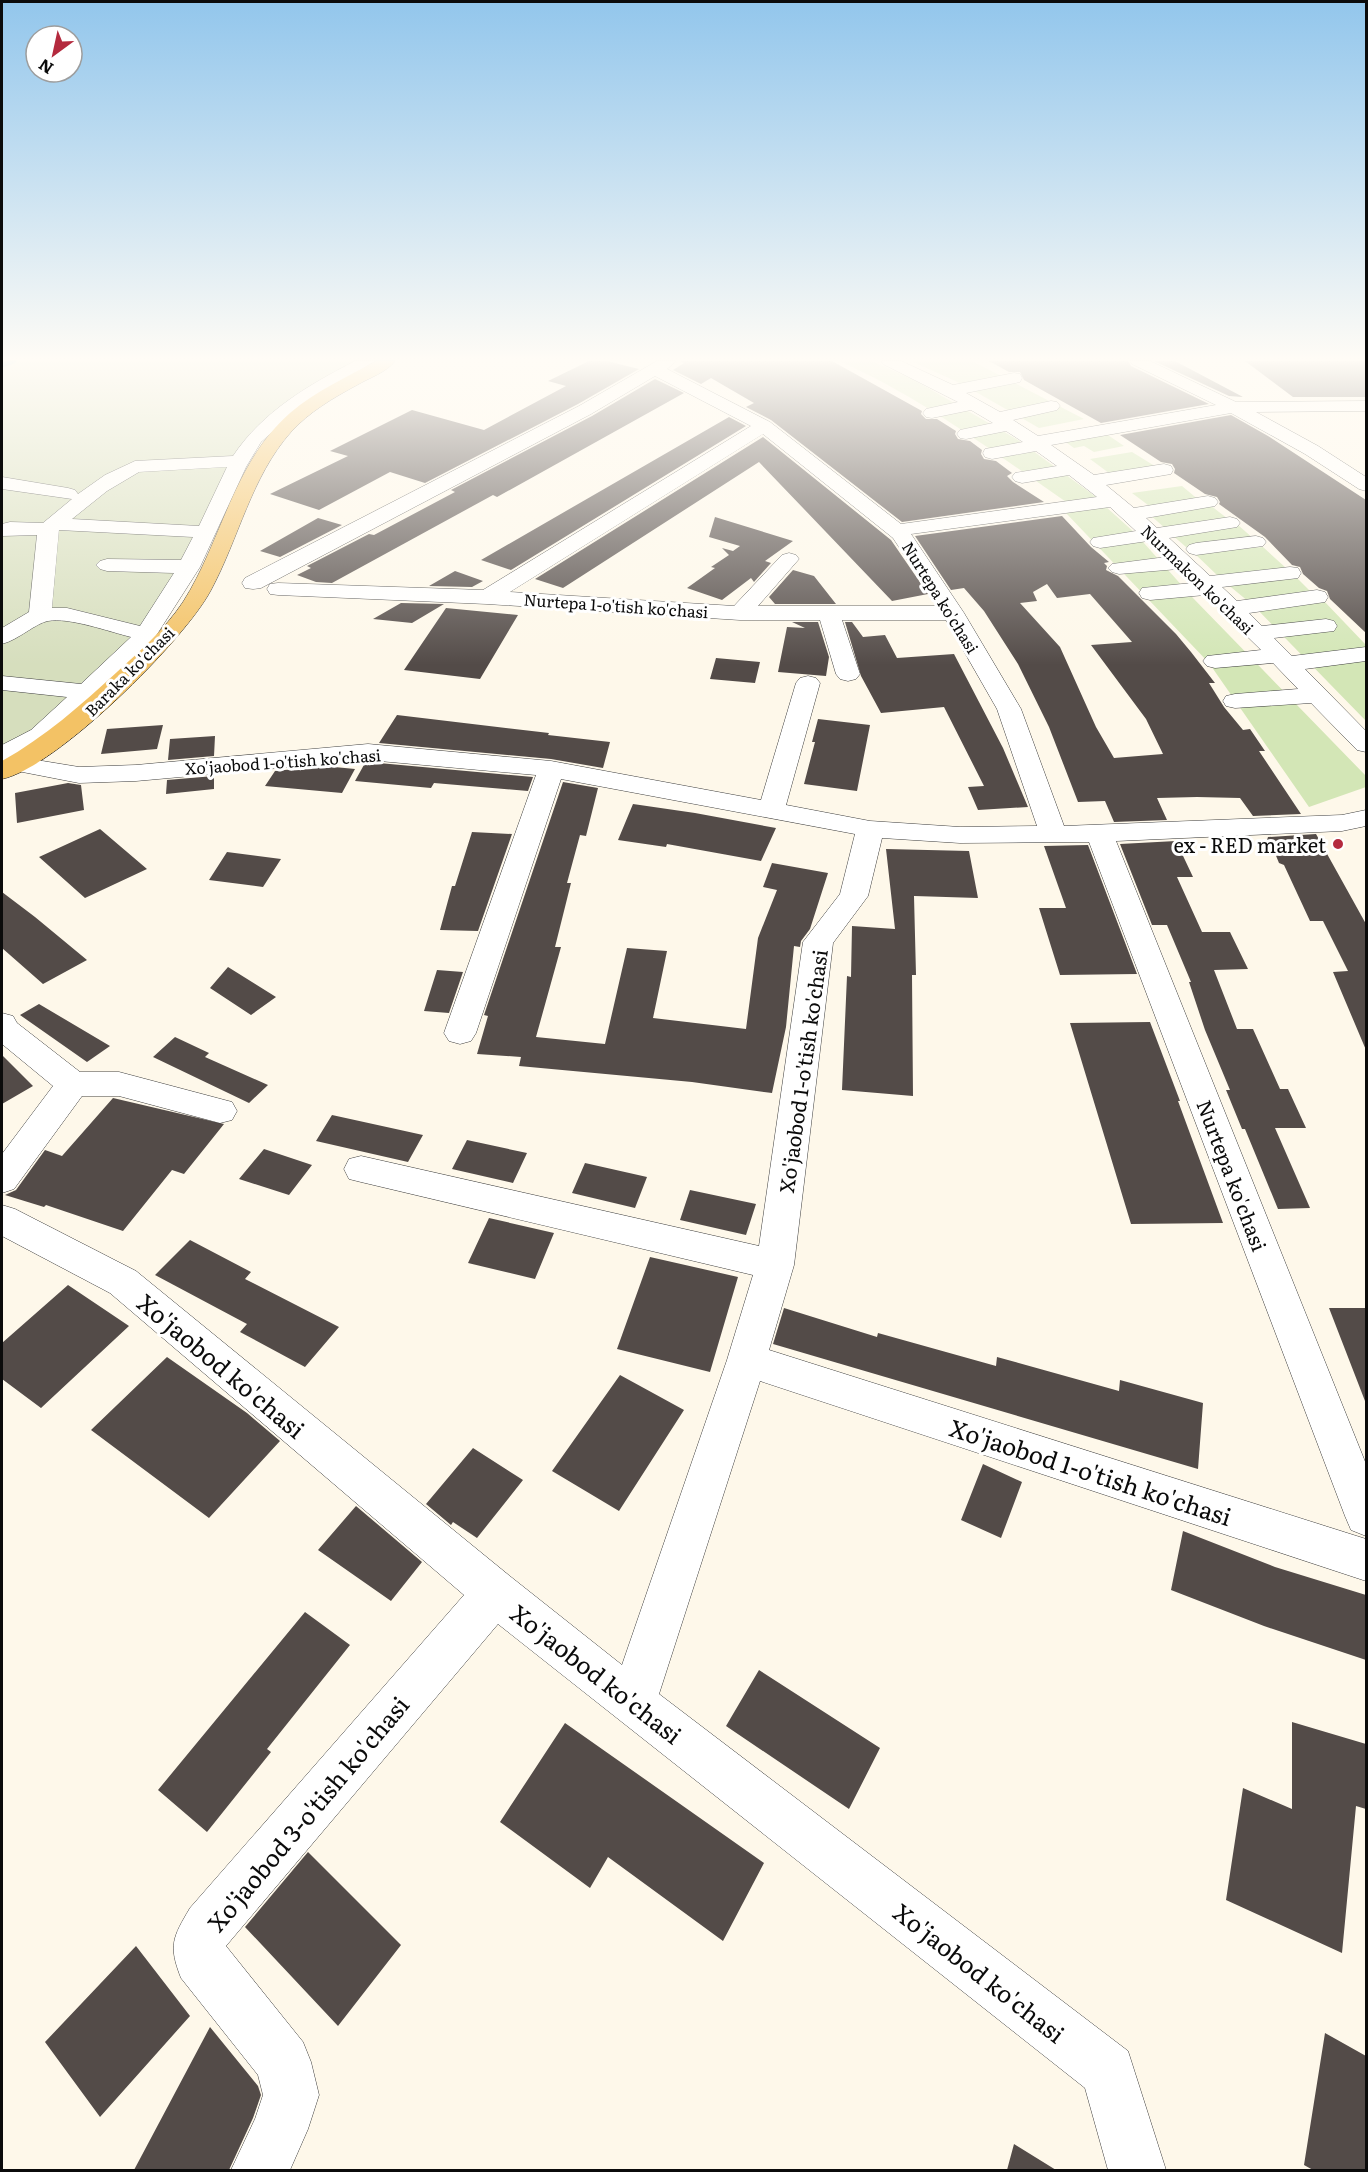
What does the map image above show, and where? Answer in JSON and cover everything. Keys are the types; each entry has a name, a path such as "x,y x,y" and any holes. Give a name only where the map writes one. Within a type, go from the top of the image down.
{"main road":[{"name":"Baraka ko'chasi","path":"6,763 51,742 81,719 153,651 190,608 202,588 260,462"}],"street":[{"path":"40,615 53,524 112,479 135,467 216,462"},
{"path":"6,763 135,648 161,616 189,567 239,462"},
{"path":"253,583 485,462"},
{"path":"487,597 705,462"},
{"name":"Nurtepa ko'chasi","path":"810,462 901,534 953,613 1009,709 1053,834"},
{"path":"1038,462 1180,482"},
{"name":"Nurmakon ko'chasi","path":"1064,462 1130,515 1206,585 1366,745"},
{"path":"1066,462 1070,466"},
{"path":"1070,466 1077,462"},
{"path":"909,528 1080,462"},
{"path":"1334,462 1366,485"},
{"path":"1022,477 1070,466 1160,467"},
{"path":"2,483 68,494"},
{"path":"1130,515 1208,502"},
{"path":"2,511 53,524"},
{"path":"1100,542 1230,523"},
{"path":"2,530 53,524 206,532"},
{"path":"1119,568 1257,542"},
{"path":"741,613 789,559"},
{"path":"107,565 189,567"},
{"path":"1150,593 1290,573"},
{"name":"Nurtepa 1-o'tish ko'chasi","path":"278,589 487,597 741,613 953,613"},
{"path":"1230,609 1317,597"},
{"path":"829,613 848,674"},
{"path":"2,636 40,615 67,615 146,634"},
{"path":"1270,648 1326,626"},
{"path":"1208,655 1270,648 1366,654"},
{"path":"2,683 85,692"},
{"path":"771,810 808,683"},
{"path":"1235,701 1317,695"},
{"path":"1338,717 1366,713"},
{"name":"Xo'jaobod 1-o'tish ko'chasi","path":"6,763 79,775 136,773 369,752 551,769 870,829 854,896 819,942 776,1265 747,1360 633,1703"},
{"path":"460,1033 551,769"},
{"path":"870,829 960,836 1100,834 1342,823 1366,818"},
{"name":"Nurtepa ko'chasi","path":"1100,834 1366,1516"},
{"path":"2,1024 6,1031 73,1084 119,1084 220,1111"},
{"path":"2,1179 73,1084"},
{"path":"361,1169 776,1265"},
{"name":"Xo'jaobod ko'chasi","path":"2,1220 123,1282 495,1593 633,1703 1108,2071 1137,2170"},
{"name":"Xo'jaobod 1-o'tish ko'chasi","path":"747,1360 1366,1560"},
{"name":"Xo'jaobod 3-o'tish ko'chasi","path":"260,2170 279,2130 291,2095 283,2062 200,1959 199,1943 208,1926 495,1593"}],"green space":[{"path":"2,462 247,462 179,598 41,738 2,759"},
{"path":"1009,462 1049,462 1099,499 1069,504"},
{"path":"1095,462 1149,462 1158,468 1113,476"},
{"path":"1182,486 1200,501 1152,508 1132,493"},
{"path":"1210,505 1228,519 1166,529 1149,514"},
{"path":"1105,506 1135,533 1193,598 1366,776 1366,787 1309,807 1209,663 1065,512"},
{"path":"1238,525 1254,539 1186,547 1171,534"},
{"path":"1263,547 1286,568 1218,576 1194,553"},
{"path":"1296,577 1313,594 1249,602 1226,583"},
{"path":"1323,600 1366,645 1366,721 1254,606"}],"building":[{"path":"335,462 465,462 425,483 390,472 319,510 270,494"},
{"path":"504,462 559,462 497,497 493,495 332,583 316,582 297,575 311,568 307,566 369,534 374,535 455,492 451,490"},
{"path":"650,462 687,462 511,570 481,560"},
{"path":"722,462 758,462 563,588 535,579"},
{"path":"759,462 795,462 891,540 928,594 892,601"},
{"path":"825,462 998,462 1012,473 1007,476 1013,482 1044,502 902,522"},
{"path":"1163,462 1308,462 1366,500 1366,633 1330,599 1327,591 1319,588 1303,574 1300,567 1292,565 1265,537 1219,504 1217,497 1205,494 1174,473 1175,469 1172,464"},
{"path":"1062,516 1091,547 1109,562 1104,563 1107,566 1106,570 1118,576 1191,652 1215,683 1209,683 1224,707 1243,730 1250,729 1265,751 1259,751 1301,814 1253,816 1240,798 1157,798 1167,820 1114,822 1105,801 1078,802 1049,727 1018,664 984,611 964,588 951,590 915,536","holes":["1047,584 1057,598 1090,594 1132,642 1091,645 1146,719 1163,754 1114,758 1096,727 1060,647 1020,603 1037,601 1033,592"]},
{"path":"715,517 793,541 765,561 771,563 754,582 751,578 722,600 687,588 729,555 722,548 733,551 740,546 709,537"},
{"path":"318,518 342,525 280,557 260,551"},
{"path":"793,570 814,576 836,604 775,604 769,597"},
{"path":"455,571 483,581 472,587 429,586"},
{"path":"401,603 444,604 412,623 373,619"},
{"path":"446,608 518,615 480,679 404,670"},
{"path":"792,622 818,622 829,657 826,676 778,672 787,627 805,628"},
{"path":"845,622 852,622 863,637 885,635 897,658 954,654 1003,748 1028,807 978,810 968,787 984,786 944,707 881,713 861,676"},
{"path":"716,658 760,662 755,683 710,679"},
{"path":"397,715 610,742 603,768 551,759 379,743"},
{"path":"818,719 870,725 857,791 804,784 815,742 812,742"},
{"path":"163,725 157,749 101,754 107,729"},
{"path":"215,736 214,756 168,760 170,739"},
{"path":"365,763 533,777 528,791 434,783 431,788 355,781"},
{"path":"324,766 355,769 342,793 265,786 275,771"},
{"path":"214,776 214,789 166,794 167,780"},
{"path":"563,782 598,788 586,836 580,835 567,883 571,883 555,947 561,947 536,1037 605,1044 627,948 667,951 653,1018 746,1029 758,938 777,890 763,887 772,863 828,873 810,929 801,941 800,947 794,946 786,1027 772,1093 692,1082 519,1066 521,1057 477,1054 488,1016 484,1015"},
{"path":"68,783 81,785 84,810 17,823 15,793"},
{"path":"633,804 776,828 761,861 667,844 666,847 618,840"},
{"path":"100,829 147,869 85,898 39,857"},
{"path":"472,832 512,834 478,931 440,930 452,886 455,886"},
{"path":"1316,834 1366,924 1366,1050 1333,972 1348,971 1323,921 1310,921 1284,865 1279,863 1272,846 1266,843 1268,837"},
{"path":"1176,841 1193,877 1177,877 1202,932 1230,932 1248,969 1214,970 1237,1029 1253,1029 1280,1089 1288,1089 1306,1128 1275,1128 1310,1208 1278,1209 1226,1090 1230,1090 1205,1030 1189,982 1191,982 1167,925 1152,925 1120,844"},
{"path":"1088,845 1137,974 1060,975 1039,908 1066,908 1044,846"},
{"path":"886,849 969,851 978,898 914,896 916,975 912,975 913,1096 842,1090 847,976 851,977 852,926 895,929"},
{"path":"227,852 281,859 263,887 209,880"},
{"path":"2,892 87,960 43,984 2,948"},
{"path":"228,967 276,997 251,1015 210,988"},
{"path":"437,970 463,972 449,1013 424,1011"},
{"path":"39,1004 110,1046 87,1062 20,1015"},
{"path":"1150,1022 1223,1223 1131,1224 1070,1023"},
{"path":"175,1037 209,1053 205,1057 268,1085 249,1103 153,1057"},
{"path":"2,1055 33,1086 2,1104"},
{"path":"113,1098 224,1124 184,1174 172,1170 123,1231 46,1205 44,1207 5,1195 16,1190 45,1150 62,1156"},
{"path":"332,1115 423,1135 408,1162 316,1141"},
{"path":"467,1140 527,1153 513,1183 452,1169"},
{"path":"264,1149 312,1165 289,1195 239,1179"},
{"path":"585,1163 647,1177 635,1208 572,1193"},
{"path":"690,1190 756,1204 746,1235 680,1220"},
{"path":"489,1218 554,1233 535,1279 468,1263"},
{"path":"190,1240 251,1272 245,1279 339,1327 305,1367 240,1332 247,1324 155,1275"},
{"path":"650,1257 738,1277 710,1372 617,1349"},
{"path":"68,1285 129,1326 41,1408 2,1379 2,1343"},
{"path":"784,1308 877,1337 878,1333 996,1366 997,1357 1119,1391 1120,1380 1203,1403 1198,1469 773,1344"},
{"path":"1329,1308 1366,1308 1366,1401 1365,1401"},
{"path":"167,1357 247,1413 280,1441 209,1518 91,1430"},
{"path":"620,1375 684,1410 619,1511 552,1471"},
{"path":"473,1448 523,1480 477,1538 453,1522 451,1525 426,1504"},
{"path":"983,1464 1022,1482 1001,1538 961,1520"},
{"path":"356,1506 422,1562 391,1601 318,1550"},
{"path":"1183,1531 1275,1567 1366,1595 1366,1660 1264,1626 1171,1590"},
{"path":"305,1612 350,1645 267,1749 271,1752 207,1832 158,1790"},
{"path":"759,1670 880,1748 849,1809 726,1726"},
{"path":"1292,1722 1366,1744 1366,1809 1356,1806 1342,1953 1226,1900 1243,1788 1292,1809"},
{"path":"565,1723 764,1863 723,1941 608,1857 590,1888 500,1822"},
{"path":"308,1852 401,1945 338,2026 245,1927"},
{"path":"136,1946 190,2016 100,2117 45,2042"},
{"path":"210,2027 258,2086 261,2095 229,2170 134,2170"},
{"path":"1325,2033 1366,2056 1366,2170 1313,2170 1304,2165"},
{"path":"1014,2144 1056,2170 1007,2170"}],"place":[{"name":"ex - RED market","path":"1338,844"}]}
